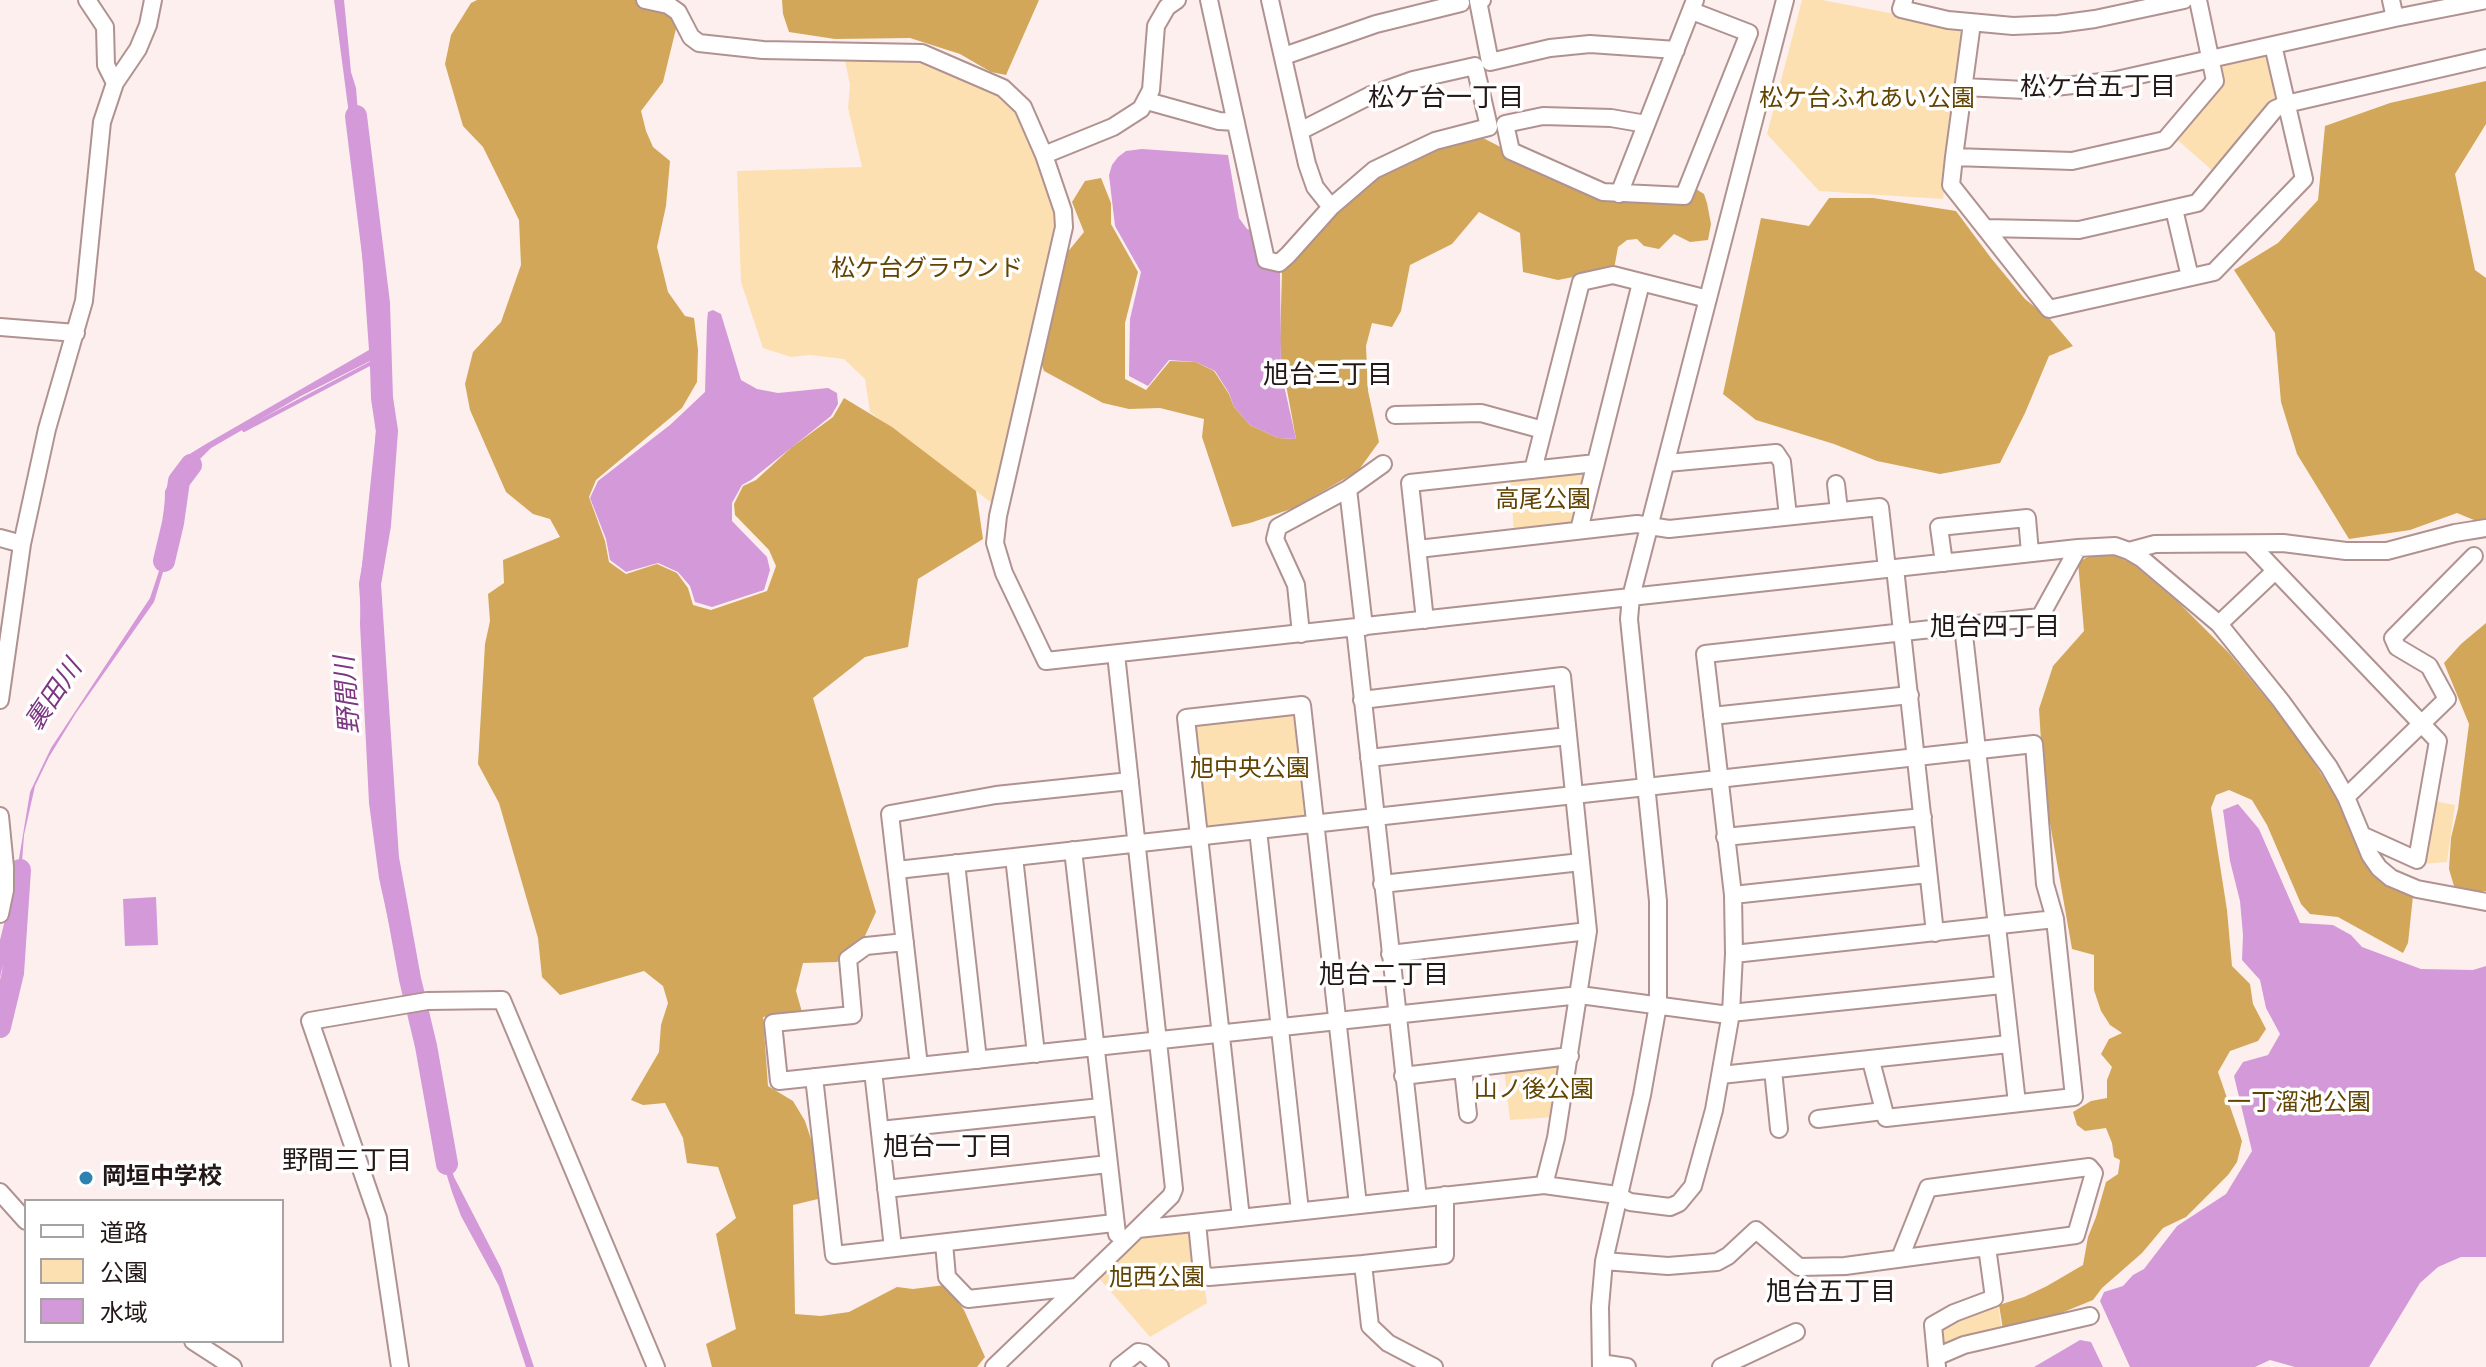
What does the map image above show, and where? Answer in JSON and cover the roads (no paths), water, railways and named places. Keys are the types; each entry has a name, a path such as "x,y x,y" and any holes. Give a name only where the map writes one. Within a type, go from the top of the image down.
{"street":[{"path":"87,0 105,27 106,65 115,83"},
{"path":"0,700 22,544 47,429 84,301 102,122 115,83 138,49 148,25 153,0"},
{"path":"645,0 668,5 678,12 691,37 699,43 716,47 801,52 912,51 933,55 1003,88 1017,98 1044,155 1063,211 1064,227 998,516 995,543 1004,573 1046,661 2115,546 2141,558 2219,624 2329,767 2379,868 2391,878 2417,889 2486,902"},
{"path":"1044,155 1131,118 1147,101 1151,90 1156,26 1167,7 1177,0"},
{"path":"1209,0 1266,260 1279,263 1331,207 1374,170 1435,141 1489,127 1475,66 1413,80 1371,95 1300,131"},
{"path":"1270,0 1315,187 1331,207"},
{"path":"1284,56 1376,24 1461,3 1460,0"},
{"path":"1482,0 1478,1 1490,62 1550,48 1590,44 1676,50"},
{"path":"1627,1367 1601,1365 1600,1307 1604,1261 1642,1095 1658,1005 1658,901 1629,619 1631,597 1785,0"},
{"path":"1904,0 1901,9 1948,20 2013,26 2058,24 2184,0"},
{"path":"1954,157 2072,161 2165,140 2215,81 2198,0"},
{"path":"2391,0 2395,18"},
{"path":"1964,87 2025,90 2112,81 2486,0"},
{"path":"1619,194 1693,6 1749,33 1684,196 1619,194 1603,192 1511,151 1505,124 1543,116 1611,118 1646,124"},
{"path":"1972,23 1951,185 2049,309 2214,272 2304,179 2273,45"},
{"path":"1985,228 2079,230 2197,203 2275,109 2486,58"},
{"path":"1147,101 1219,121 1236,122"},
{"path":"2174,209 2190,277"},
{"path":"1533,470 1581,282 1613,275 1708,299"},
{"path":"1579,530 1641,283"},
{"path":"0,327 76,333"},
{"path":"1395,415 1481,413 1543,430"},
{"path":"1667,463 1776,453 1782,462 1788,516"},
{"path":"1425,620 1410,483 1596,463"},
{"path":"1301,634 1296,585 1275,539 1278,527 1348,489 1383,464"},
{"path":"1836,484 1839,511"},
{"path":"1348,489 1360,627 1362,700 1418,1198"},
{"path":"1418,549 1637,524 1669,529 1880,507 1903,633 1935,933"},
{"path":"1944,563 1939,527 1954,525 2027,518 2030,553"},
{"path":"2129,551 2155,544 2250,544 2387,551 2486,528"},
{"path":"0,538 22,544"},
{"path":"2250,544 2438,741 2417,860 2364,836"},
{"path":"1138,1229 1544,1185 1617,1195 1630,1202 1670,1207 1679,1203 1693,1186 1721,1075 1731,1013 1734,954 1733,895 1705,654 2040,617 2078,548"},
{"path":"2346,797 2447,699 2429,666 2397,647 2393,638 2474,556"},
{"path":"2219,624 2275,571"},
{"path":"1963,626 2017,1103"},
{"path":"1116,654 1178,1225"},
{"path":"1362,700 1562,676 1588,931 1556,1138 1544,1185"},
{"path":"1712,716 1910,695"},
{"path":"1241,1218 1186,718 1302,705 1358,1205"},
{"path":"1369,758 1568,736"},
{"path":"897,870 2034,744 2045,884 2055,919 2074,1097 1886,1118 1871,1061"},
{"path":"919,1066 890,814 996,795 1130,781"},
{"path":"0,816 5,890 0,914"},
{"path":"1725,837 1923,817"},
{"path":"1258,830 1300,1211"},
{"path":"1073,850 1114,1223 1120,1246"},
{"path":"1014,857 1036,1054"},
{"path":"1382,884 1581,862"},
{"path":"956,863 978,1060"},
{"path":"1733,895 1928,874"},
{"path":"1734,954 2055,919"},
{"path":"1390,954 1588,931"},
{"path":"905,942 866,946 848,959 853,1015 773,1023 779,1081 1580,995 1721,1014 2002,985"},
{"path":"400,1367 378,1218 310,1021 427,1001 502,1000 656,1367"},
{"path":"1721,1075 2009,1044"},
{"path":"1403,1076 1570,1056"},
{"path":"1463,1069 1468,1114"},
{"path":"1773,1070 1779,1129"},
{"path":"873,1071 893,1248"},
{"path":"814,1077 834,1255 1114,1223"},
{"path":"880,1130 1101,1107"},
{"path":"1818,1119 1883,1111"},
{"path":"886,1189 1108,1164"},
{"path":"1604,1261 1668,1266 1717,1262 1756,1230 1799,1267 1845,1266 2076,1235 2094,1173 2089,1167 1928,1188 1900,1258"},
{"path":"994,1367 1138,1229 1171,1196 1174,1189"},
{"path":"0,1192 24,1219"},
{"path":"1197,1223 1202,1273 1209,1277 1445,1255 1445,1195"},
{"path":"944,1243 947,1277 968,1299 1076,1287"},
{"path":"1987,1247 1994,1298 1954,1313 1933,1325 1936,1362 1964,1345 2090,1316"},
{"path":"1363,1264 1370,1326 1388,1343 1434,1367"},
{"path":"1721,1367 1796,1332"},
{"path":"196,1343 233,1367"},
{"path":"1119,1367 1138,1352 1144,1353 1160,1367"}],"water":[{"name":"野間川","path":"334,0 344,0 351,72 356,88 384,432 367,586 368,665 377,815 394,915 413,991 437,1118 454,1177 501,1268 534,1367 526,1367 499,1286 461,1216 452,1192 438,1147 379,878 369,803 360,624 361,575 376,431 370,361 301,396 211,448 190,469 175,494 169,552 154,602 76,713 35,786 24,835 20,889 0,978 0,940 17,871 30,792 51,748 150,598 163,559 165,491 176,469 188,455 369,350 356,168"},
{"path":"1142,149 1228,155 1239,218 1247,229 1254,231 1280,271 1281,372 1296,439 1278,438 1250,425 1234,407 1215,371 1196,362 1169,360 1148,386 1129,376 1130,319 1141,272 1115,226 1109,175 1118,157 1126,151"},
{"path":"713,310 721,314 741,380 757,389 778,393 828,388 837,393 838,404 831,416 742,485 732,503 732,521 767,557 770,570 764,590 712,607 695,602 690,586 678,572 658,563 626,572 610,560 606,539 590,498 598,481 670,425 705,392 707,322 708,312"},
{"path":"2238,804 2259,829 2300,923 2333,925 2351,935 2362,947 2421,969 2473,970 2486,966 2486,1257 2461,1257 2438,1267 2420,1283 2369,1367 2295,1367 2270,1360 2255,1367 2130,1367 2100,1301 2104,1292 2123,1286 2144,1269 2177,1226 2226,1194 2252,1151 2234,1076 2243,1062 2268,1055 2280,1034 2266,1008 2260,980 2242,960 2240,901 2230,861 2223,810"},
{"path":"156,897 158,945 125,946 123,899"},
{"path":"2080,1340 2091,1342 2103,1367 2034,1367"}],"waterway":[{"name":"野間川","path":"356,116 379,303 382,398 387,431 380,525 370,584 388,858 447,1164"},
{"path":"244,430 381,358"},
{"name":"裏田川","path":"164,561 179,481 191,465"},
{"name":"裏田川","path":"0,1027 13,973 20,870"}],"place":[{"name":"岡垣中学校","path":"86,1178"}],"district":[{"name":"松ケ台五丁目","path":"2098,88"},
{"name":"松ケ台一丁目","path":"1446,99"},
{"name":"旭台三丁目","path":"1328,376"},
{"name":"旭台四丁目","path":"1995,628"},
{"name":"旭台二丁目","path":"1384,976"},
{"name":"旭台一丁目","path":"948,1148"},
{"name":"野間三丁目","path":"347,1162"},
{"name":"旭台五丁目","path":"1831,1293"}],"park label":[{"name":"松ケ台ふれあい公園","path":"1867,100"},
{"name":"松ケ台グラウンド","path":"927,270"},
{"name":"高尾公園","path":"1543,501"},
{"name":"旭中央公園","path":"1250,770"},
{"name":"山ノ後公園","path":"1534,1091"},
{"name":"一丁溜池公園","path":"2299,1104"},
{"name":"旭西公園","path":"1157,1279"}]}
